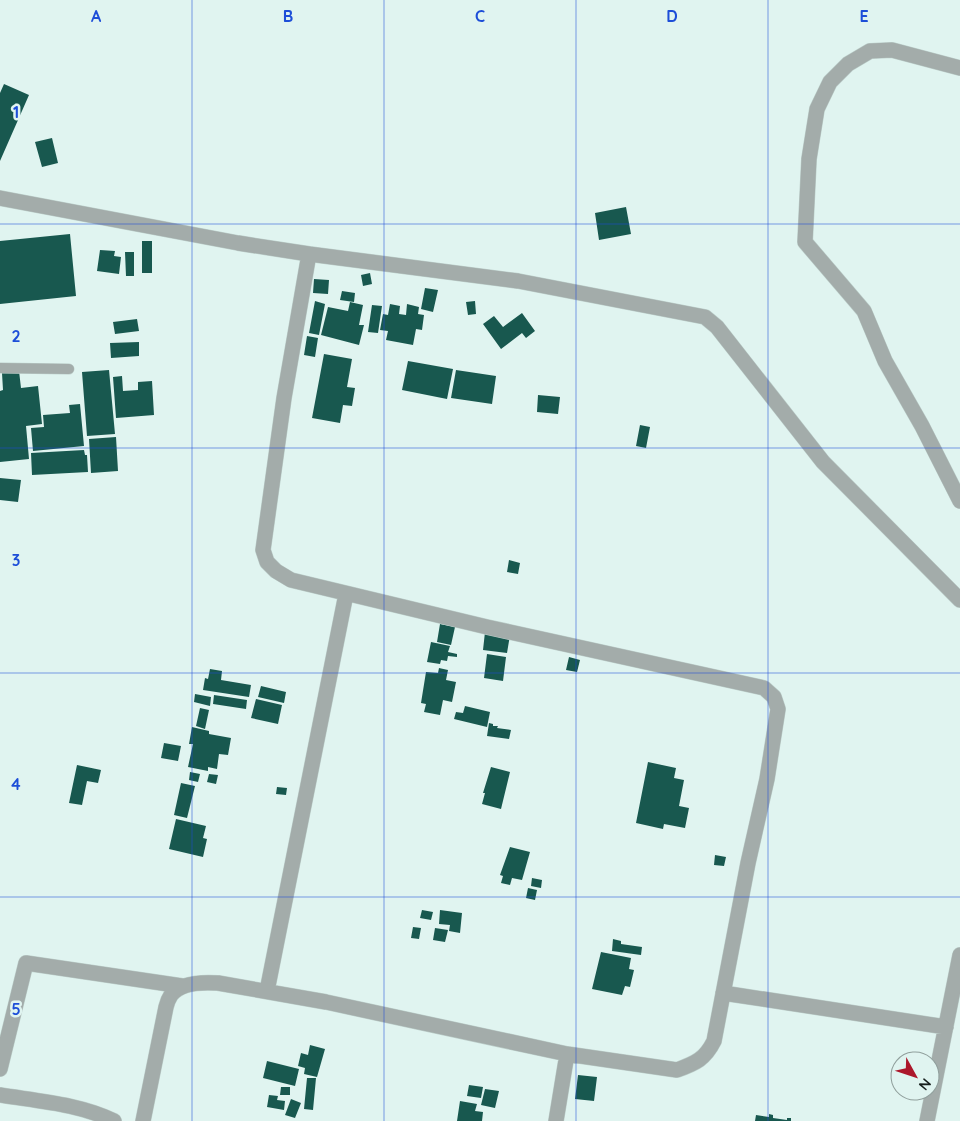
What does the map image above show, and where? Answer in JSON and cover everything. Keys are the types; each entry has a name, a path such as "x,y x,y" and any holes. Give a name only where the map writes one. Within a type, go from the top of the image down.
{"street":[{"path":"960,68 892,50 870,50 848,64 830,82 817,109 810,151 805,242 864,310 885,361 922,426 960,500"},
{"path":"0,198 238,243 518,281 705,317 716,327 824,462 960,600"},
{"path":"0,1069 26,962 182,986 203,982 267,991 567,1054 677,1070 694,1064 707,1054 714,1041 748,863 767,779 778,709 774,697 764,688 346,594 291,580 276,572 267,562 263,550 284,398 309,254"},
{"path":"267,991 346,594"},
{"path":"927,1121 960,955"},
{"path":"143,1121 166,1007 171,995 182,986"},
{"path":"723,993 946,1027"},
{"path":"556,1121 567,1054"},
{"path":"0,1095 73,1107 105,1116 114,1121"}],"lane":[{"path":"0,368 69,369"}],"building":[{"path":"4,84 29,95 0,161 0,93"},
{"path":"52,138 58,163 42,167 35,142"},
{"path":"626,207 631,234 599,240 595,213"},
{"path":"70,234 76,296 0,304 0,241"},
{"path":"142,241 152,241 152,273 142,273"},
{"path":"100,250 115,251 114,256 121,257 119,274 97,271"},
{"path":"125,252 134,252 134,276 126,276"},
{"path":"370,273 372,284 363,286 361,275"},
{"path":"314,279 329,280 328,294 313,293"},
{"path":"425,288 438,290 433,312 421,309"},
{"path":"342,291 355,293 354,302 340,300"},
{"path":"315,301 325,304 319,335 309,333"},
{"path":"475,301 476,314 468,315 466,302"},
{"path":"350,302 363,305 359,325 364,325 359,345 321,335 328,307 348,311"},
{"path":"390,304 400,306 399,314 406,315 407,304 419,307 418,314 424,315 422,330 416,329 413,345 386,340 388,331 380,330 383,314 388,315"},
{"path":"372,305 382,306 378,333 368,332"},
{"path":"522,313 535,331 526,338 522,333 501,349 483,324 494,316 503,327"},
{"path":"137,319 139,331 115,334 113,322"},
{"path":"307,336 318,338 315,357 304,355"},
{"path":"139,342 139,356 111,358 110,343"},
{"path":"324,354 352,359 347,387 355,388 352,406 343,405 340,423 312,418"},
{"path":"408,361 453,369 447,399 402,390"},
{"path":"109,370 115,434 87,436 82,372"},
{"path":"456,370 496,376 492,404 451,398"},
{"path":"19,371 21,388 38,386 42,424 26,426 29,459 0,462 0,391 3,390 2,373"},
{"path":"122,376 123,391 138,390 138,382 152,381 154,415 116,418 113,377"},
{"path":"538,395 560,397 558,414 537,412"},
{"path":"80,404 84,446 33,451 31,428 44,427 43,415 70,413 69,405"},
{"path":"640,425 650,427 646,448 636,446"},
{"path":"116,437 118,471 91,473 89,439"},
{"path":"84,450 85,455 87,455 88,472 32,475 31,453"},
{"path":"0,478 21,480 18,502 0,500"},
{"path":"509,560 520,563 518,574 507,572"},
{"path":"440,624 455,627 451,645 437,642"},
{"path":"485,632 510,635 507,653 483,650"},
{"path":"431,642 450,646 448,652 457,654 457,657 448,656 447,661 441,660 440,664 427,662"},
{"path":"487,654 506,657 503,681 484,678"},
{"path":"569,657 580,660 577,672 566,670"},
{"path":"439,668 448,670 446,680 456,682 452,702 443,700 440,715 424,712 426,704 421,703 426,672 438,673"},
{"path":"210,669 222,671 221,680 251,685 249,697 203,690 205,678 208,679"},
{"path":"261,686 286,692 284,703 258,697"},
{"path":"195,694 211,697 210,706 194,702"},
{"path":"214,695 247,700 246,709 213,704"},
{"path":"256,699 282,705 278,724 251,718"},
{"path":"465,706 490,712 487,727 454,719 456,712 463,713"},
{"path":"200,708 209,710 205,729 196,726"},
{"path":"489,723 493,724 493,726 498,726 497,728 511,730 509,739 487,736"},
{"path":"192,727 209,731 209,734 231,738 228,755 219,754 217,769 208,767 208,771 188,767 193,744 189,744"},
{"path":"164,743 181,746 178,761 161,758"},
{"path":"648,762 676,768 674,778 684,780 679,806 689,808 685,828 664,824 663,829 636,823"},
{"path":"77,765 101,770 98,783 87,781 82,805 69,803"},
{"path":"491,767 510,772 501,809 482,804 485,793 483,793"},
{"path":"190,772 200,774 198,782 189,780"},
{"path":"209,774 218,775 216,784 207,782"},
{"path":"181,783 195,786 187,818 174,815"},
{"path":"277,787 287,788 286,795 276,794"},
{"path":"176,819 206,826 203,838 207,839 203,857 169,849"},
{"path":"510,847 530,852 522,880 512,878 510,885 501,883 503,876 500,875"},
{"path":"715,855 726,857 724,866 714,865"},
{"path":"532,878 542,880 541,888 531,886"},
{"path":"528,888 537,890 535,900 526,898"},
{"path":"422,910 433,912 431,920 420,918"},
{"path":"440,910 462,913 460,933 449,931 450,925 439,924"},
{"path":"413,927 421,928 419,939 411,938"},
{"path":"435,928 448,930 445,942 433,940"},
{"path":"613,939 621,941 621,944 642,947 641,955 612,951"},
{"path":"601,952 631,958 629,969 634,970 630,987 625,986 622,995 592,989"},
{"path":"310,1045 325,1049 317,1077 304,1074 305,1068 298,1066 301,1053 308,1055"},
{"path":"267,1061 299,1069 295,1086 263,1078"},
{"path":"578,1075 597,1077 594,1101 575,1099"},
{"path":"307,1078 316,1078 313,1110 304,1109"},
{"path":"469,1085 483,1087 481,1098 467,1096"},
{"path":"281,1087 290,1087 290,1095 280,1095"},
{"path":"485,1089 499,1091 495,1108 481,1105"},
{"path":"269,1095 278,1096 277,1100 285,1101 284,1110 267,1107"},
{"path":"291,1099 301,1103 295,1118 285,1115"},
{"path":"460,1101 477,1104 475,1111 483,1112 482,1121 457,1121"},
{"path":"769,1114 773,1115 773,1118 787,1120 787,1118 791,1118 791,1121 755,1121 756,1115 769,1117"}]}
